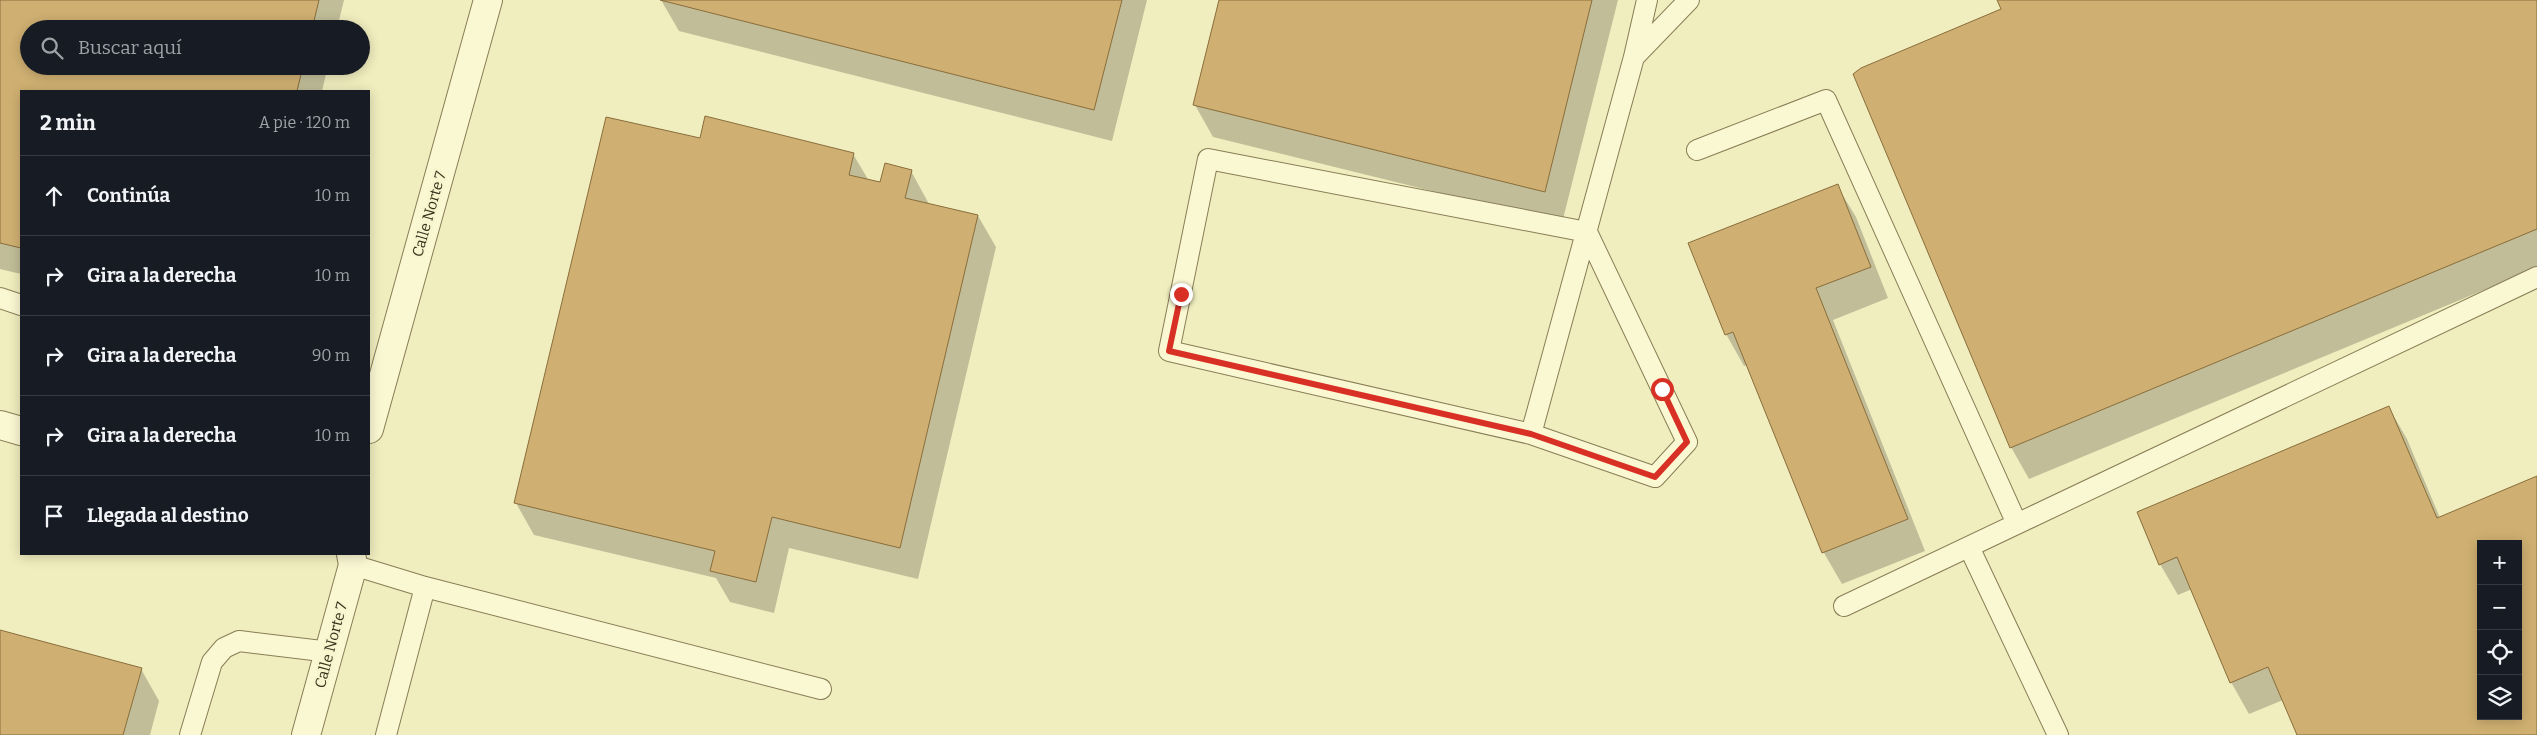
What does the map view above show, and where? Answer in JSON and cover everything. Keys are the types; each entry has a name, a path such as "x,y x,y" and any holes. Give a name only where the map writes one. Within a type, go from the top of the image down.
{"street":[{"name":"Calle Norte 7","path":"370,425 488,0"},
{"path":"0,425 20,430"},
{"name":"Calle Norte 7","path":"306,735 330,652 352,559"}],"lane":[{"path":"1531,434 1634,57 1646,0"},
{"path":"1634,57 1689,0"},
{"path":"1697,150 1826,100 2017,524"},
{"path":"1208,159 1587,232 1687,442 1655,477 1531,434 1169,351 1208,159"},
{"path":"1844,606 2537,277"},
{"path":"0,298 20,305"},
{"path":"1969,547 2058,735"},
{"path":"352,559 425,587 821,689"},
{"path":"386,735 425,587"},
{"path":"190,735 212,662 224,648 240,641 330,652"}],"building":[{"path":"0,0 319,0 314,20 20,20 20,75 301,75 297,90 20,90 20,248 0,243"},
{"path":"660,0 1122,0 1094,110"},
{"path":"1219,0 1592,0 1545,192 1193,105"},
{"path":"1997,0 2537,0 2537,229 2010,448 1853,74 1861,68 2001,9"},
{"path":"705,116 854,153 849,175 880,182 885,163 912,170 905,198 978,215 900,548 772,517 756,582 710,571 715,551 514,503 606,117 700,138"},
{"path":"1838,184 1871,267 1816,288 1908,519 1822,553 1733,332 1725,335 1688,243"},
{"path":"2389,406 2437,518 2537,476 2537,735 2297,735 2268,667 2230,683 2177,557 2159,565 2137,512"},
{"path":"0,630 142,668 123,735 0,735"}],"route":[{"path":"1181,294 1169,351 1531,434 1655,477 1687,442 1662,389"}]}
